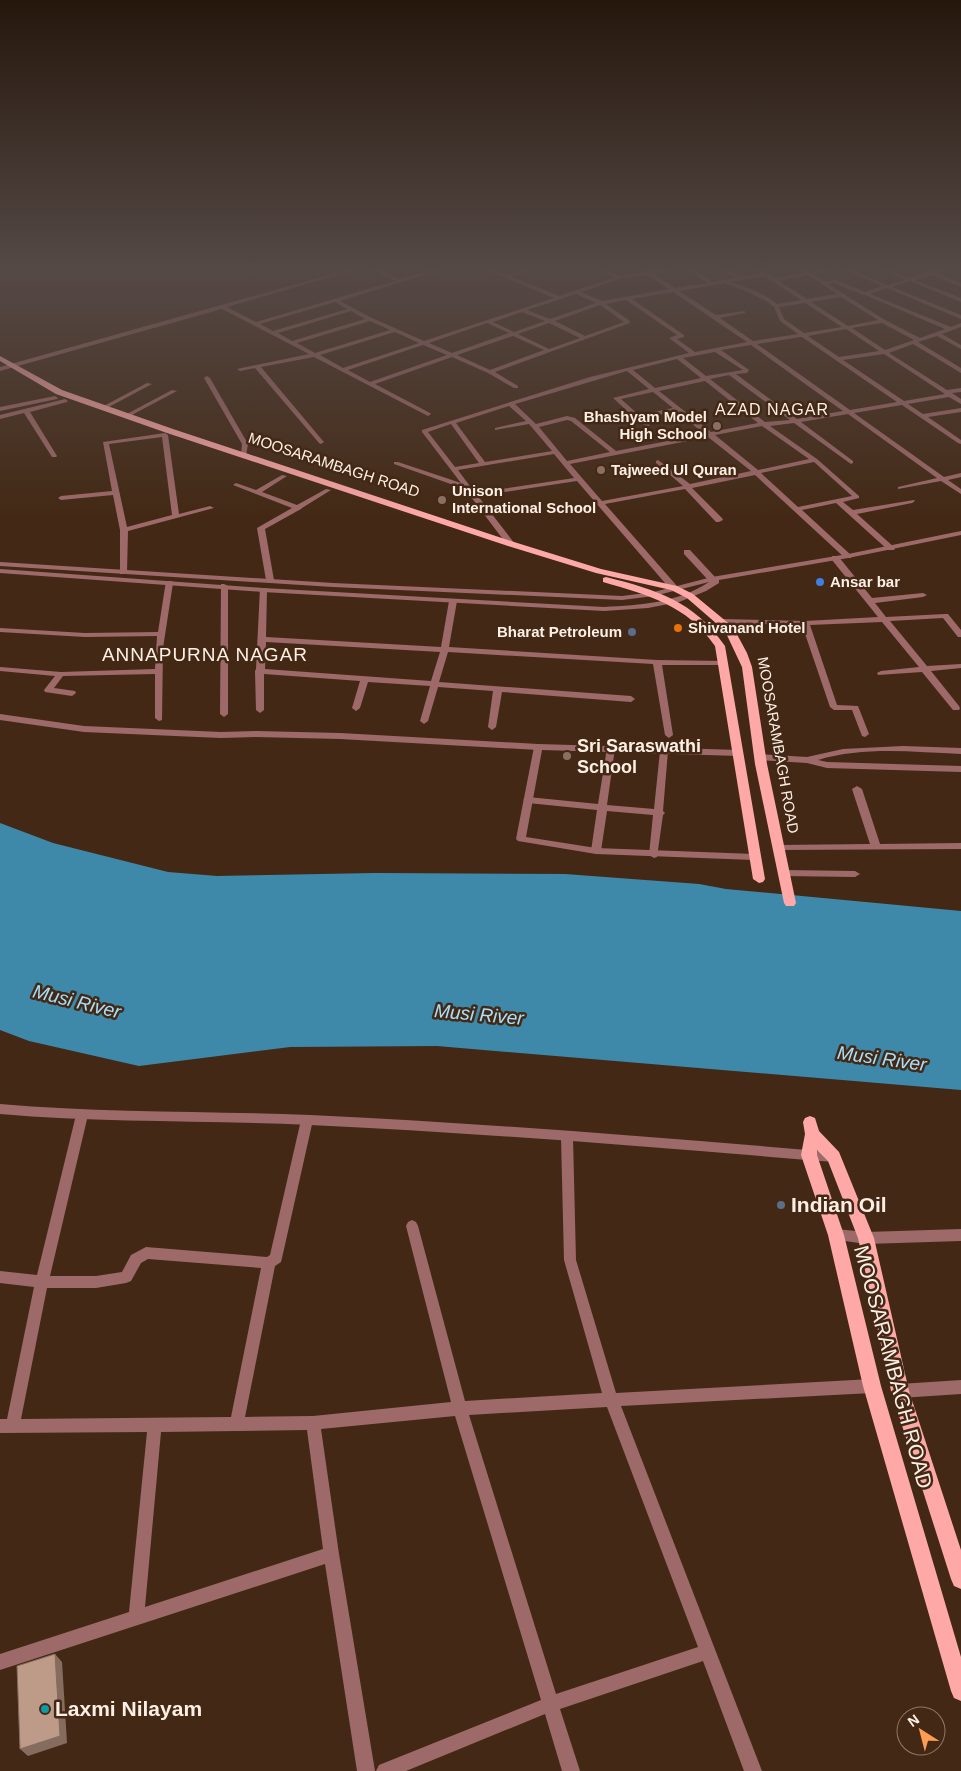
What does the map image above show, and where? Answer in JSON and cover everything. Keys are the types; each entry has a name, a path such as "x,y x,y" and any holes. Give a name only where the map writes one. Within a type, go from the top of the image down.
{"main road":[{"name":"MOOSARAMBAGH ROAD","path":"0,358 59,392 126,416 511,544 599,571 674,588 690,596 720,621 734,636 747,667 760,757 790,902"},
{"name":"MOOSARAMBAGH ROAD","path":"0,369 55,398 522,556 654,594 675,602"},
{"path":"675,602 715,636 720,646 739,753 758,879"},
{"name":"MOOSARAMBAGH ROAD","path":"961,1579 900,1391 866,1238 834,1156 811,1128 809,1155 836,1236 872,1386 961,1691"}],"street":[{"path":"0,369 63,352"},
{"path":"310,352 428,414"},
{"path":"240,369 323,352"},
{"path":"342,370 396,352"},
{"path":"442,352 490,372 516,387"},
{"path":"369,384 460,352"},
{"path":"490,372 550,352"},
{"path":"691,352 694,354"},
{"path":"511,544 424,431 510,403 628,369 708,352"},
{"path":"647,425 616,398 730,373 744,372 746,370 719,352"},
{"path":"764,352 961,492"},
{"path":"827,352 960,442"},
{"path":"838,359 886,352 961,402"},
{"path":"932,352 961,371"},
{"path":"678,357 763,424 815,460 857,497 799,509"},
{"path":"257,366 321,442"},
{"path":"628,369 756,472 799,509 848,556"},
{"path":"730,373 851,462"},
{"path":"207,378 245,444 244,455"},
{"path":"103,408 149,384"},
{"path":"126,416 174,390"},
{"path":"565,463 763,424 797,421 904,403 961,390"},
{"path":"0,408 55,398"},
{"path":"0,417 27,412 65,401"},
{"path":"510,403 533,424 674,588"},
{"path":"637,417 678,408"},
{"path":"924,416 961,410"},
{"path":"27,412 54,456"},
{"path":"497,429 573,418 615,453"},
{"path":"452,422 483,464"},
{"path":"123,572 124,530 105,444 164,435 176,516"},
{"path":"454,469 556,452"},
{"path":"600,503 688,487 815,460"},
{"path":"658,462 688,487 719,520"},
{"path":"396,463 469,488"},
{"path":"900,488 961,475"},
{"path":"258,492 284,476"},
{"path":"474,495 579,479"},
{"path":"236,485 299,508"},
{"path":"270,580 262,528 328,490"},
{"path":"61,498 117,493"},
{"path":"850,512 912,501"},
{"path":"838,502 891,548"},
{"path":"124,530 210,508"},
{"path":"0,564 622,598 654,594 716,579 891,548 961,533"},
{"path":"688,552 716,579"},
{"path":"835,558 956,708"},
{"path":"0,571 263,590 604,608 638,607 675,602 690,596 716,579"},
{"path":"159,718 158,670 161,634 169,583"},
{"path":"224,586 224,714"},
{"path":"260,710 259,670 263,639 263,590"},
{"path":"870,601 923,595"},
{"path":"424,721 445,648 453,601"},
{"path":"720,621 805,623 945,616 961,635"},
{"path":"805,623 834,707 855,708 865,734"},
{"path":"0,630 85,635 161,634"},
{"path":"263,639 445,648 657,662 724,664"},
{"path":"657,662 669,735"},
{"path":"881,673 926,671 961,666"},
{"path":"0,669 60,674 158,670"},
{"path":"259,670 631,699"},
{"path":"60,674 48,690 72,693"},
{"path":"356,708 365,678"},
{"path":"492,727 498,689"},
{"path":"0,717 84,730 221,735 340,736 538,747 739,753"},
{"path":"538,747 521,839 596,851 654,855 754,857"},
{"path":"596,851 611,748"},
{"path":"807,760 824,753 878,750 961,751"},
{"path":"654,855 660,813 664,751"},
{"path":"760,757 807,760 827,765 961,769"},
{"path":"857,789 876,847"},
{"path":"528,800 660,813"},
{"path":"778,848 961,846"},
{"path":"784,873 855,874"},
{"path":"0,1110 82,1115 307,1120 409,1125 834,1156"},
{"path":"82,1115 6,1426 314,1424 460,1408 872,1386"},
{"path":"0,1277 42,1282 111,1281 126,1277 136,1259 146,1253 269,1263 276,1258 307,1120"},
{"path":"567,1138 570,1260 611,1400 753,1771"},
{"path":"412,1226 460,1408 571,1771"},
{"path":"836,1236 866,1238 961,1235"},
{"path":"237,1423 269,1263"},
{"path":"900,1391 961,1387"},
{"path":"136,1617 155,1424"},
{"path":"314,1424 331,1554 366,1771"},
{"path":"0,1662 331,1554"},
{"path":"385,1771 551,1704 707,1652"}],"water":[{"name":"Musi River","path":"0,823 53,843 168,872 217,876 375,873 565,874 699,884 726,889 961,911 961,1090 437,1046 290,1047 139,1066 29,1041 0,1030"}],"building":[{"name":"Laxmi Nilayam","path":"55,1654 60,1736 20,1749 17,1666"}],"place":[{"name":"Bhashyam Model High School","path":"717,426"},
{"name":"Tajweed Ul Quran","path":"601,470"},
{"name":"Unison International School","path":"442,500"},
{"name":"Ansar bar","path":"820,582"},
{"name":"Shivanand Hotel","path":"678,628"},
{"name":"Bharat Petroleum","path":"632,632"},
{"name":"Sri Saraswathi School","path":"567,756"},
{"name":"Indian Oil","path":"781,1205"},
{"name":"Laxmi Nilayam","path":"45,1709"}],"district":[{"name":"AZAD NAGAR","path":"772,409"},
{"name":"ANNAPURNA NAGAR","path":"205,654"}]}
